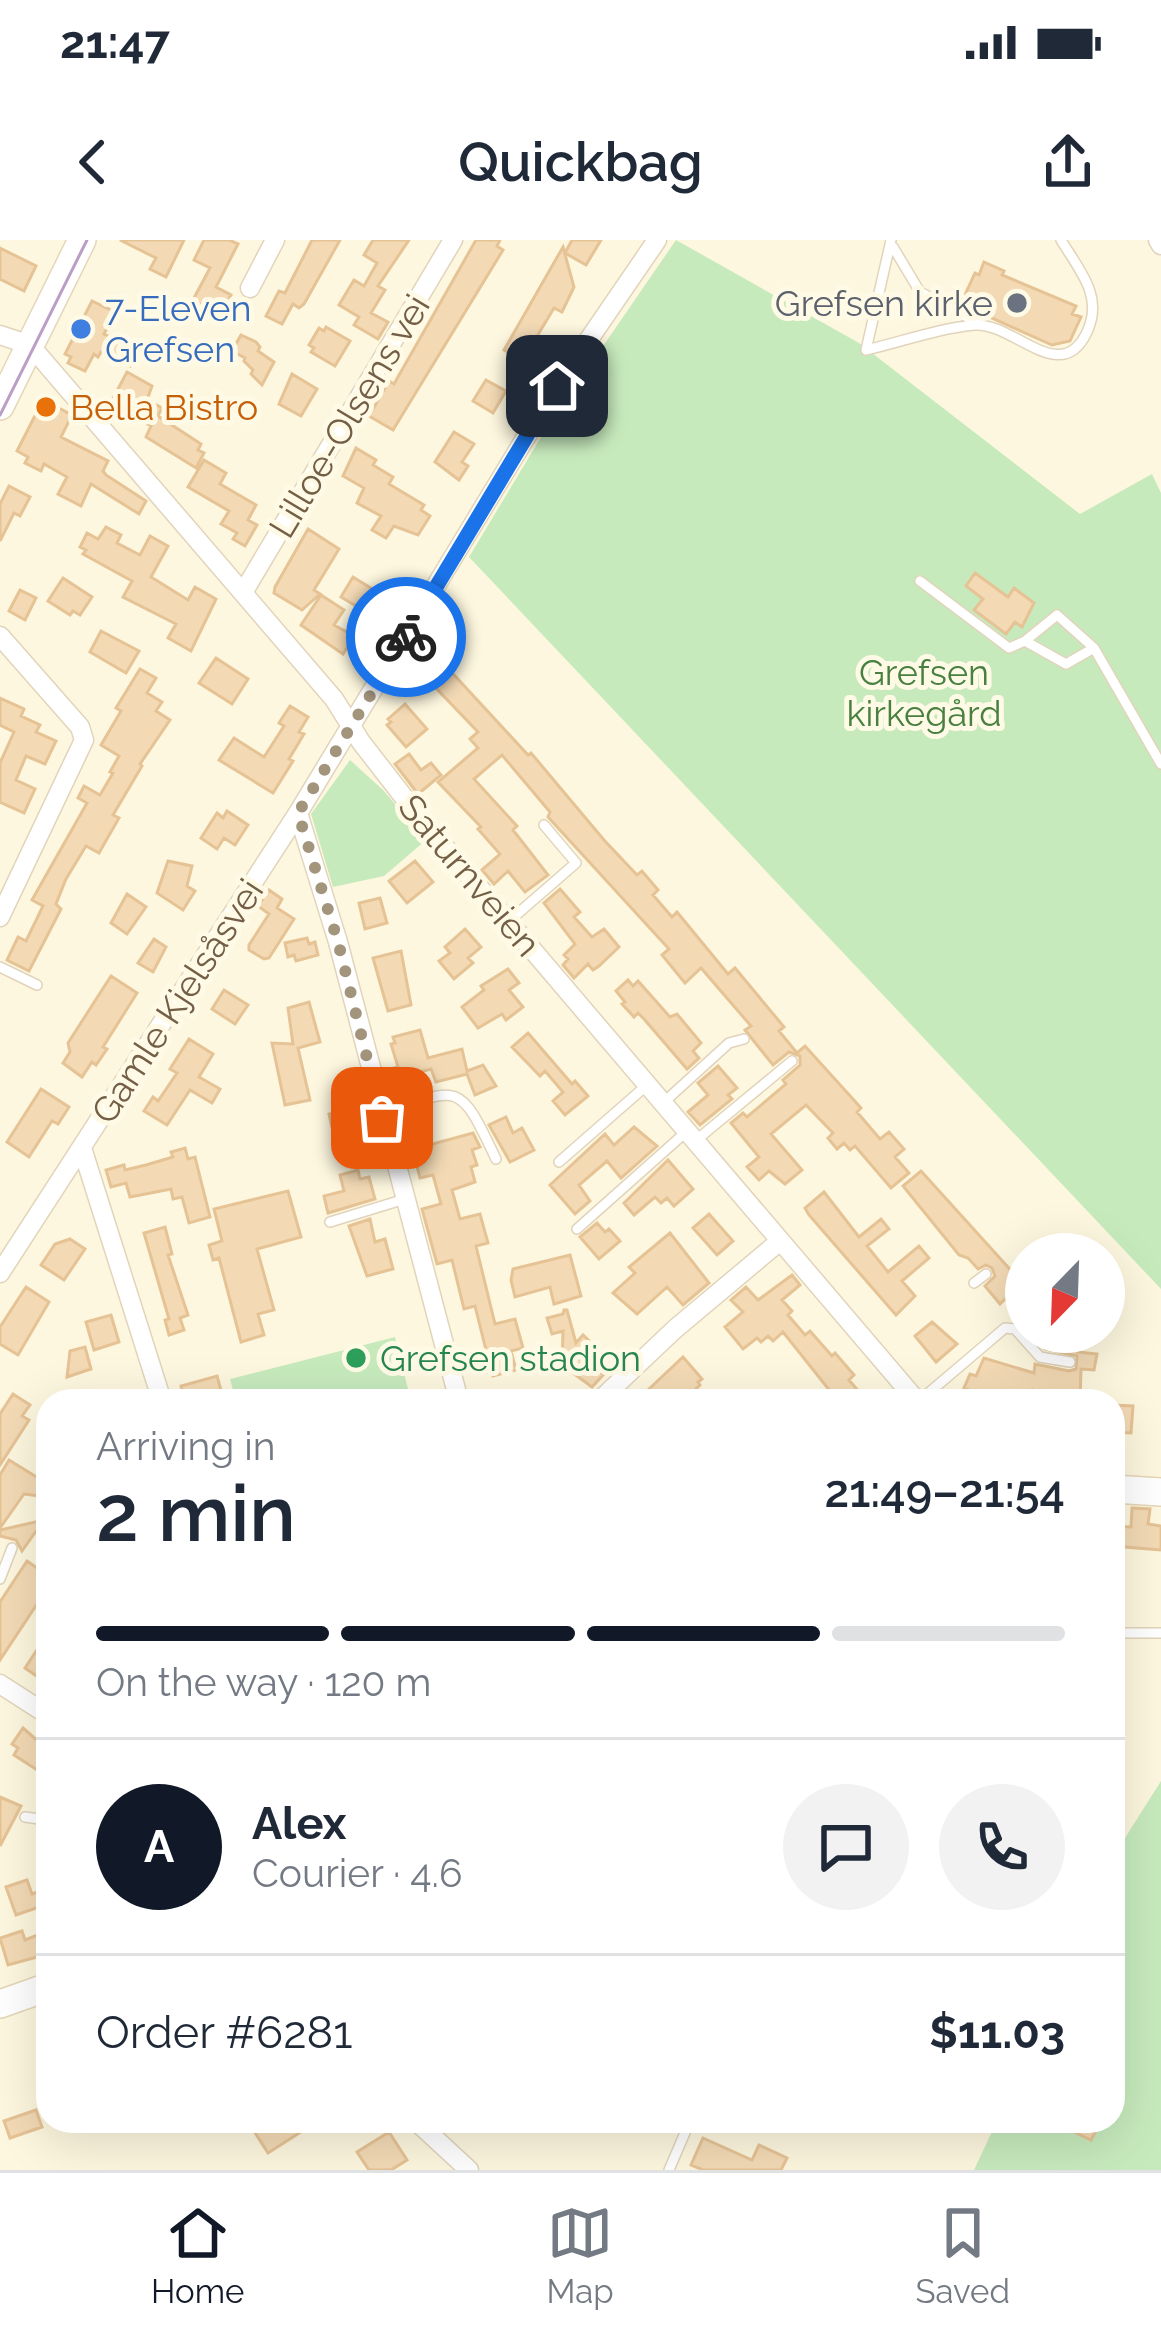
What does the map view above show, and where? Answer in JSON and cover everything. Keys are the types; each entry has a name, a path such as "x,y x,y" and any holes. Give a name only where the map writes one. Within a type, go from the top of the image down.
{"main road":[{"path":"0,406 82,240"},
{"path":"1125,1490 1161,1492"},
{"path":"0,2004 36,1992"}],"street":[{"path":"250,288 275,240"},
{"name":"Lilloe-Olsens vei","path":"244,591 454,240"},
{"name":"Gamle Kjelsåsvei","path":"0,1273 298,813 557,386 657,240"},
{"path":"0,335 30,345"},
{"name":"Saturnveien","path":"30,345 244,591 526,950 642,1076 908,1389"},
{"path":"0,636 80,727 84,740 0,917"},
{"path":"298,813 338,942 456,1389"},
{"path":"82,1148 159,1389"},
{"path":"611,1389 775,1232"},
{"path":"0,1684 36,1707"},
{"path":"429,2133 469,2170"}],"lane":[{"path":"892,243 920,292 1048,354 1074,352 1094,314 1094,294 1061,240"},
{"path":"892,243 866,350 980,324"},
{"path":"920,581 1009,648 1058,615 1094,648 1156,743 1161,764"},
{"path":"1024,641 1066,664 1094,648"},
{"path":"508,922 576,863 544,824"},
{"path":"0,967 37,985"},
{"path":"663,1103 729,1043 744,1039"},
{"path":"577,1229 792,1061"},
{"path":"559,1162 642,1076"},
{"path":"382,1118 442,1094 457,1097 471,1107 496,1159"},
{"path":"330,1222 405,1199"},
{"path":"974,1283 986,1274"},
{"path":"932,1389 1005,1328 1015,1329 1040,1357 1070,1362"},
{"path":"0,1579 12,1549"},
{"path":"1125,1634 1161,1633"},
{"path":"25,1817 36,1819"},
{"path":"669,2170 685,2133"}],"green space":[{"name":"Grefsen kirkegård","path":"676,240 859,343 1080,514 1152,474 1161,493 1161,1289 1125,1251 1125,1233 1108,1233 469,557 544,432"},
{"path":"350,760 426,840 384,876 333,887 311,814"},
{"name":"Grefsen stadion","path":"395,1337 408,1389 233,1389 230,1379"},
{"path":"1161,1781 1161,2170 974,2170 991,2133 1125,2133 1125,1838"}],"building":[{"path":"120,240 184,240 166,277 150,269 156,258"},
{"path":"204,240 238,244 216,287 231,295 221,315 193,300 210,268 194,260"},
{"path":"312,240 340,240 304,304 299,308 293,304 282,324 266,316 279,291 285,293"},
{"path":"373,240 409,240 378,286 385,290 371,313 388,322 378,339 354,325 359,317 339,305 354,280 364,286 377,263 364,255"},
{"path":"476,240 500,240 497,246 503,250 393,430 369,416 389,381 394,384"},
{"path":"572,240 601,240 586,265 565,253"},
{"path":"563,247 574,287 562,312 554,308 539,333 529,353 536,357 526,374 510,364 515,357 504,350"},
{"path":"0,248 36,266 24,291 0,279"},
{"name":"Grefsen kirke","path":"984,262 1004,271 1002,275 1076,306 1072,314 1081,317 1070,341 1052,345 965,306 968,299 964,297"},
{"path":"92,301 115,312 104,334 137,350 130,366 101,352 98,357 94,354 85,371 68,363 71,357 65,354"},
{"path":"326,327 350,341 335,366 311,352 314,348 309,345 319,328 324,331"},
{"path":"241,335 256,342 258,351 274,362 262,385 245,358 232,351"},
{"path":"127,372 152,386 147,400 162,408 158,416 201,444 198,450 204,453 196,468 146,437 151,426 110,404"},
{"path":"292,374 317,389 301,416 279,404"},
{"path":"486,380 506,391 493,413 473,401"},
{"path":"43,400 72,415 61,437 108,461 106,475 146,501 139,514 91,484 81,506 58,494 67,477 44,464 41,471 25,463 28,457 17,451"},
{"path":"454,432 474,444 462,462 468,466 459,480 435,462"},
{"path":"356,448 393,477 389,484 424,505 421,510 430,516 418,535 394,526 386,538 372,530 381,516 357,503 364,488 343,476"},
{"path":"204,460 226,473 220,484 256,505 248,520 257,525 245,546 233,539 237,533 221,524 229,511 188,487"},
{"path":"9,486 30,497 20,516 14,513 0,541 0,504"},
{"path":"106,527 121,535 117,543 140,555 150,536 168,546 151,577 188,600 195,587 216,599 191,651 168,638 176,624 123,597 132,581 83,554 86,550 80,547 87,533 98,539"},
{"path":"308,529 339,549 314,590 320,594 302,610 274,593"},
{"path":"975,573 1008,597 1014,588 1034,603 1022,627 1015,622 1006,634 974,610 983,599 966,586"},
{"path":"353,577 382,595 378,601 394,610 386,624 341,597"},
{"path":"63,578 92,597 80,615 73,611 70,615 48,601"},
{"path":"20,590 36,598 25,620 9,611"},
{"path":"321,595 344,610 334,625 354,636 343,654 301,625"},
{"path":"101,631 139,651 126,673 90,652"},
{"path":"432,651 531,753 637,875 642,871 658,890 653,895 672,917 677,912 728,974 735,968 784,1027 779,1031 797,1053 805,1046 861,1108 857,1112 880,1139 889,1132 904,1149 895,1157 909,1173 891,1188 855,1146 850,1150 844,1143 837,1149 828,1138 833,1133 806,1105 771,1134 802,1170 785,1184 769,1171 759,1180 747,1167 759,1157 731,1123 743,1113 747,1117 786,1084 783,1080 800,1065 800,1056 789,1052 773,1065 745,1030 751,1026 701,968 685,983 662,955 669,949 548,817 550,812 502,755 474,779 517,826 513,830 548,875 525,892 508,871 494,884 482,870 500,854 438,782 478,748 470,739 478,732 430,682 426,686 411,670"},
{"path":"216,658 248,679 232,704 199,683"},
{"path":"140,669 156,678 147,693 162,702 156,711 170,720 140,764 99,853 86,846 66,879 56,904 61,909 29,971 7,960 18,937 26,941 43,906 32,900 87,803 78,798 84,786 100,795 113,773 119,756 101,745"},
{"path":"0,698 24,709 21,716 40,725 36,732 56,741 45,764 26,756 16,780 35,789 24,813 0,802 0,763 14,732 0,725"},
{"path":"405,704 427,729 406,747 387,725"},
{"path":"290,706 308,717 289,759 293,761 273,793 219,760 234,738 264,757 284,726 279,723"},
{"path":"409,754 421,770 431,763 441,775 418,794 395,764"},
{"path":"227,811 248,825 235,845 224,838 217,849 201,838 217,813 223,818"},
{"path":"168,861 192,866 187,886 195,891 183,910 157,893"},
{"path":"415,861 433,882 407,903 389,881"},
{"path":"560,889 580,912 574,917 592,937 604,929 619,947 599,966 593,970 588,964 574,978 563,965 568,959 564,955 575,944 544,903"},
{"path":"269,890 282,899 277,908 294,919 264,959 249,950 249,945 269,914 258,906"},
{"path":"127,894 146,907 127,934 111,923"},
{"path":"380,898 387,923 365,929 359,903"},
{"path":"465,929 481,947 468,958 473,963 454,979 439,961 450,953 445,947"},
{"path":"307,938 309,944 315,942 318,955 296,961 294,955 288,957 285,943"},
{"path":"154,939 166,947 153,972 138,963"},
{"path":"401,951 411,1005 388,1011 373,958"},
{"path":"508,969 519,983 509,990 523,1007 506,1020 502,1014 478,1028 462,1007 484,990 481,986"},
{"path":"111,976 137,993 103,1047 107,1049 82,1077 63,1063 70,1052 68,1043"},
{"path":"628,980 633,986 638,981 670,1017 677,1014 701,1043 693,1051 699,1058 687,1069 638,1013 634,1017 622,1004 616,991"},
{"path":"224,990 248,1005 235,1024 212,1009"},
{"path":"309,1002 320,1042 298,1048 310,1100 285,1105 272,1043 293,1044 288,1008"},
{"path":"420,1030 428,1058 462,1049 467,1071 483,1065 496,1086 475,1095 467,1074 436,1082 431,1069 405,1076 407,1084 391,1088 386,1070 398,1067 393,1037"},
{"path":"528,1033 588,1096 565,1115 553,1101 563,1092 545,1071 540,1076 512,1047"},
{"path":"189,1039 213,1054 199,1077 220,1089 212,1103 190,1090 167,1125 144,1111 153,1097 158,1101 177,1073 170,1069"},
{"path":"718,1066 737,1088 728,1095 732,1099 700,1125 688,1112 708,1095 698,1083"},
{"path":"356,1075 363,1120 355,1122 358,1134 335,1140 329,1114 346,1110 338,1079"},
{"path":"41,1089 69,1107 58,1124 52,1121 29,1157 7,1142"},
{"path":"506,1117 513,1133 522,1128 534,1150 510,1162 489,1125"},
{"path":"634,1127 657,1146 621,1178 607,1161 579,1185 590,1201 575,1214 550,1185 605,1134 614,1145"},
{"path":"473,1133 480,1147 472,1150 475,1182 452,1190 460,1219 480,1214 488,1243 476,1246 495,1324 515,1319 523,1348 511,1351 516,1370 493,1376 492,1371 480,1374 476,1357 487,1354 475,1306 464,1309 452,1260 437,1264 422,1209 441,1204 433,1175 420,1178 414,1155 427,1152 425,1146"},
{"path":"185,1148 188,1159 195,1157 210,1217 189,1223 182,1197 173,1199 171,1189 130,1197 126,1183 111,1187 106,1170 146,1165"},
{"path":"668,1160 693,1189 674,1206 667,1198 661,1203 655,1197 634,1215 624,1203"},
{"path":"358,1170 360,1179 369,1177 375,1199 328,1213 324,1196 344,1191 340,1175"},
{"path":"921,1171 1005,1264 1005,1299 1000,1304 985,1286 995,1276 992,1268 978,1269 959,1255 903,1186"},
{"path":"288,1191 301,1237 257,1249 274,1310 258,1314 264,1335 241,1342 219,1258 213,1260 209,1245 222,1241 214,1209"},
{"path":"824,1192 859,1237 881,1219 889,1229 867,1246 888,1272 919,1246 929,1258 902,1281 915,1296 896,1315 809,1215 805,1208"},
{"path":"709,1214 733,1241 717,1255 693,1228"},
{"path":"370,1219 375,1242 385,1239 393,1269 367,1276 349,1226"},
{"path":"597,1223 620,1241 599,1259 580,1237"},
{"path":"165,1227 172,1254 168,1255 188,1315 180,1318 184,1330 169,1335 165,1320 169,1319 144,1233"},
{"path":"670,1233 709,1283 683,1305 667,1287 637,1314 613,1293 635,1273 629,1267"},
{"path":"70,1239 85,1249 64,1280 41,1265 55,1244"},
{"path":"570,1255 581,1296 554,1304 550,1287 515,1297 513,1269"},
{"path":"792,1275 800,1285 782,1300 792,1311 788,1315 805,1335 810,1331 832,1356 835,1353 854,1375 849,1380 857,1389 828,1389 783,1332 773,1341 768,1336 761,1342 757,1338 743,1349 725,1327 743,1312 731,1300 746,1287 758,1300"},
{"path":"26,1287 49,1302 18,1355 0,1344 0,1327"},
{"path":"564,1310 576,1343 583,1335 604,1355 593,1366 603,1375 592,1387 562,1365 563,1331 552,1334 547,1318"},
{"path":"111,1315 119,1342 94,1350 86,1322"},
{"path":"932,1322 957,1344 936,1362 915,1336"},
{"path":"85,1347 91,1369 67,1377 70,1351"},
{"path":"1063,1353 1097,1354 1094,1370 1081,1369 1080,1389 964,1388 984,1358 1034,1373 1035,1364 1076,1369 1077,1356"},
{"path":"683,1357 702,1379 696,1389 649,1389"},
{"path":"217,1376 221,1389 182,1389"},
{"path":"13,1394 30,1405 22,1416 29,1420 0,1465 0,1414"},
{"path":"1125,1406 1133,1406 1131,1433 1125,1433"},
{"path":"9,1460 36,1477 36,1496 24,1494 0,1528 0,1475"},
{"path":"1132,1508 1150,1509 1148,1524 1161,1526 1161,1550 1125,1547 1125,1527 1131,1527"},
{"path":"36,1522 36,1531 22,1551 16,1540 0,1536 0,1530"},
{"path":"27,1561 36,1567 36,1606 0,1660 0,1602"},
{"path":"36,1651 36,1676 25,1668"},
{"path":"23,1728 36,1739 36,1769 14,1755 18,1748 12,1744"},
{"path":"0,1797 21,1806 0,1846"},
{"path":"27,1880 32,1894 36,1892 36,1908 16,1915 6,1887"},
{"path":"22,1931 25,1940 36,1936 36,1957 8,1965 0,1938"},
{"path":"36,2110 36,2129 10,2138 4,2121"},
{"path":"255,2133 299,2133 268,2153"},
{"path":"390,2133 407,2160 391,2170 369,2170 357,2152"},
{"path":"703,2138 752,2160 759,2145 787,2158 781,2170 703,2170 691,2165"}],"tram line":[{"path":"0,415 87,240"}],"way so far":[{"path":"382,1118 317,864 298,813 406,637"}],"place":[{"name":"Grefsen kirke","path":"1017,303"},
{"name":"7-Eleven Grefsen","path":"81,329"},
{"name":"Bella Bistro","path":"46,407"},
{"name":"Grefsen stadion","path":"356,1358"}],"route":[{"path":"406,637 557,386"}]}
